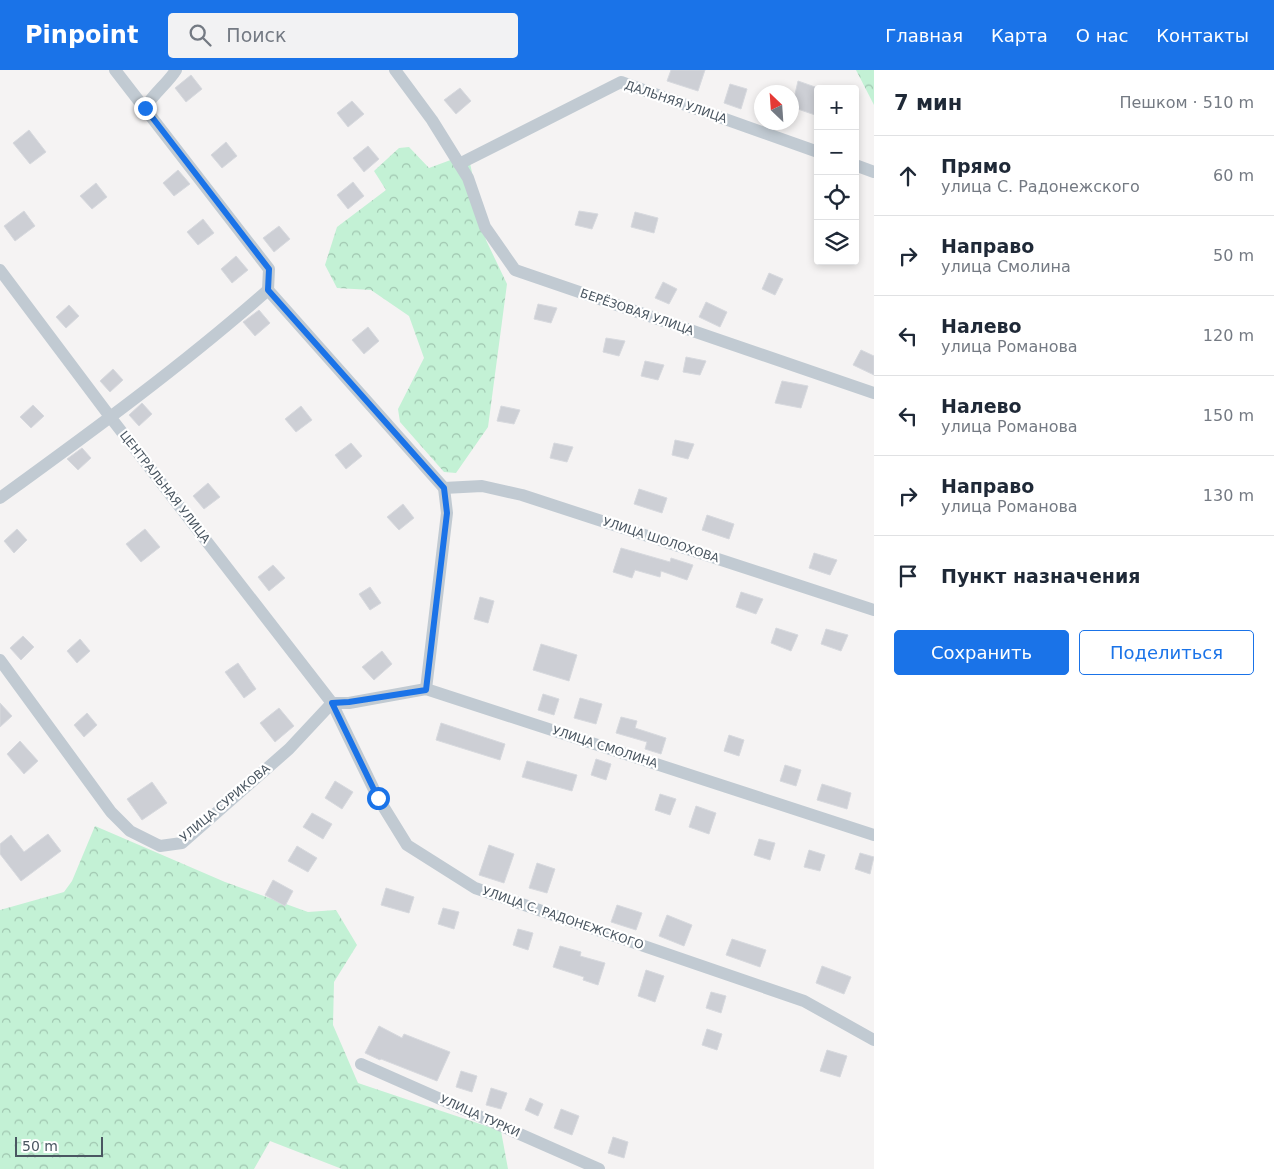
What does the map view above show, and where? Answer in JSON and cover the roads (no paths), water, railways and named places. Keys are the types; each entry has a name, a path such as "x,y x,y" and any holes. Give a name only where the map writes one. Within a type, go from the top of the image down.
{"street":[{"path":"115,70 269,269 268,290 444,488 447,513 426,690"},
{"path":"145,108 152,96 171,78 176,70"},
{"name":"БЕРЁЗОВАЯ УЛИЦА","path":"395,70 432,120 468,178 486,226 515,270 874,393"},
{"name":"ДАЛЬНЯЯ УЛИЦА","path":"459,164 621,82 814,151"},
{"path":"859,166 874,172"},
{"name":"ЦЕНТРАЛЬНАЯ УЛИЦА","path":"0,270 111,418 332,703"},
{"path":"0,498 111,418 226,327 268,290"},
{"name":"УЛИЦА ШОЛОХОВА","path":"444,488 482,486 522,495 874,610"},
{"name":"УЛИЦА СУРИКОВА","path":"0,660 111,812 130,831 160,846 182,842 289,749 332,703"},
{"name":"УЛИЦА СМОЛИНА","path":"332,703 426,690 874,835"},
{"name":"УЛИЦА С. РАДОНЕЖСКОГО","path":"332,703 378,798 407,845 475,888 804,1001 874,1040"},
{"name":"УЛИЦА ТУРКИ","path":"361,1064 599,1169"}]}
